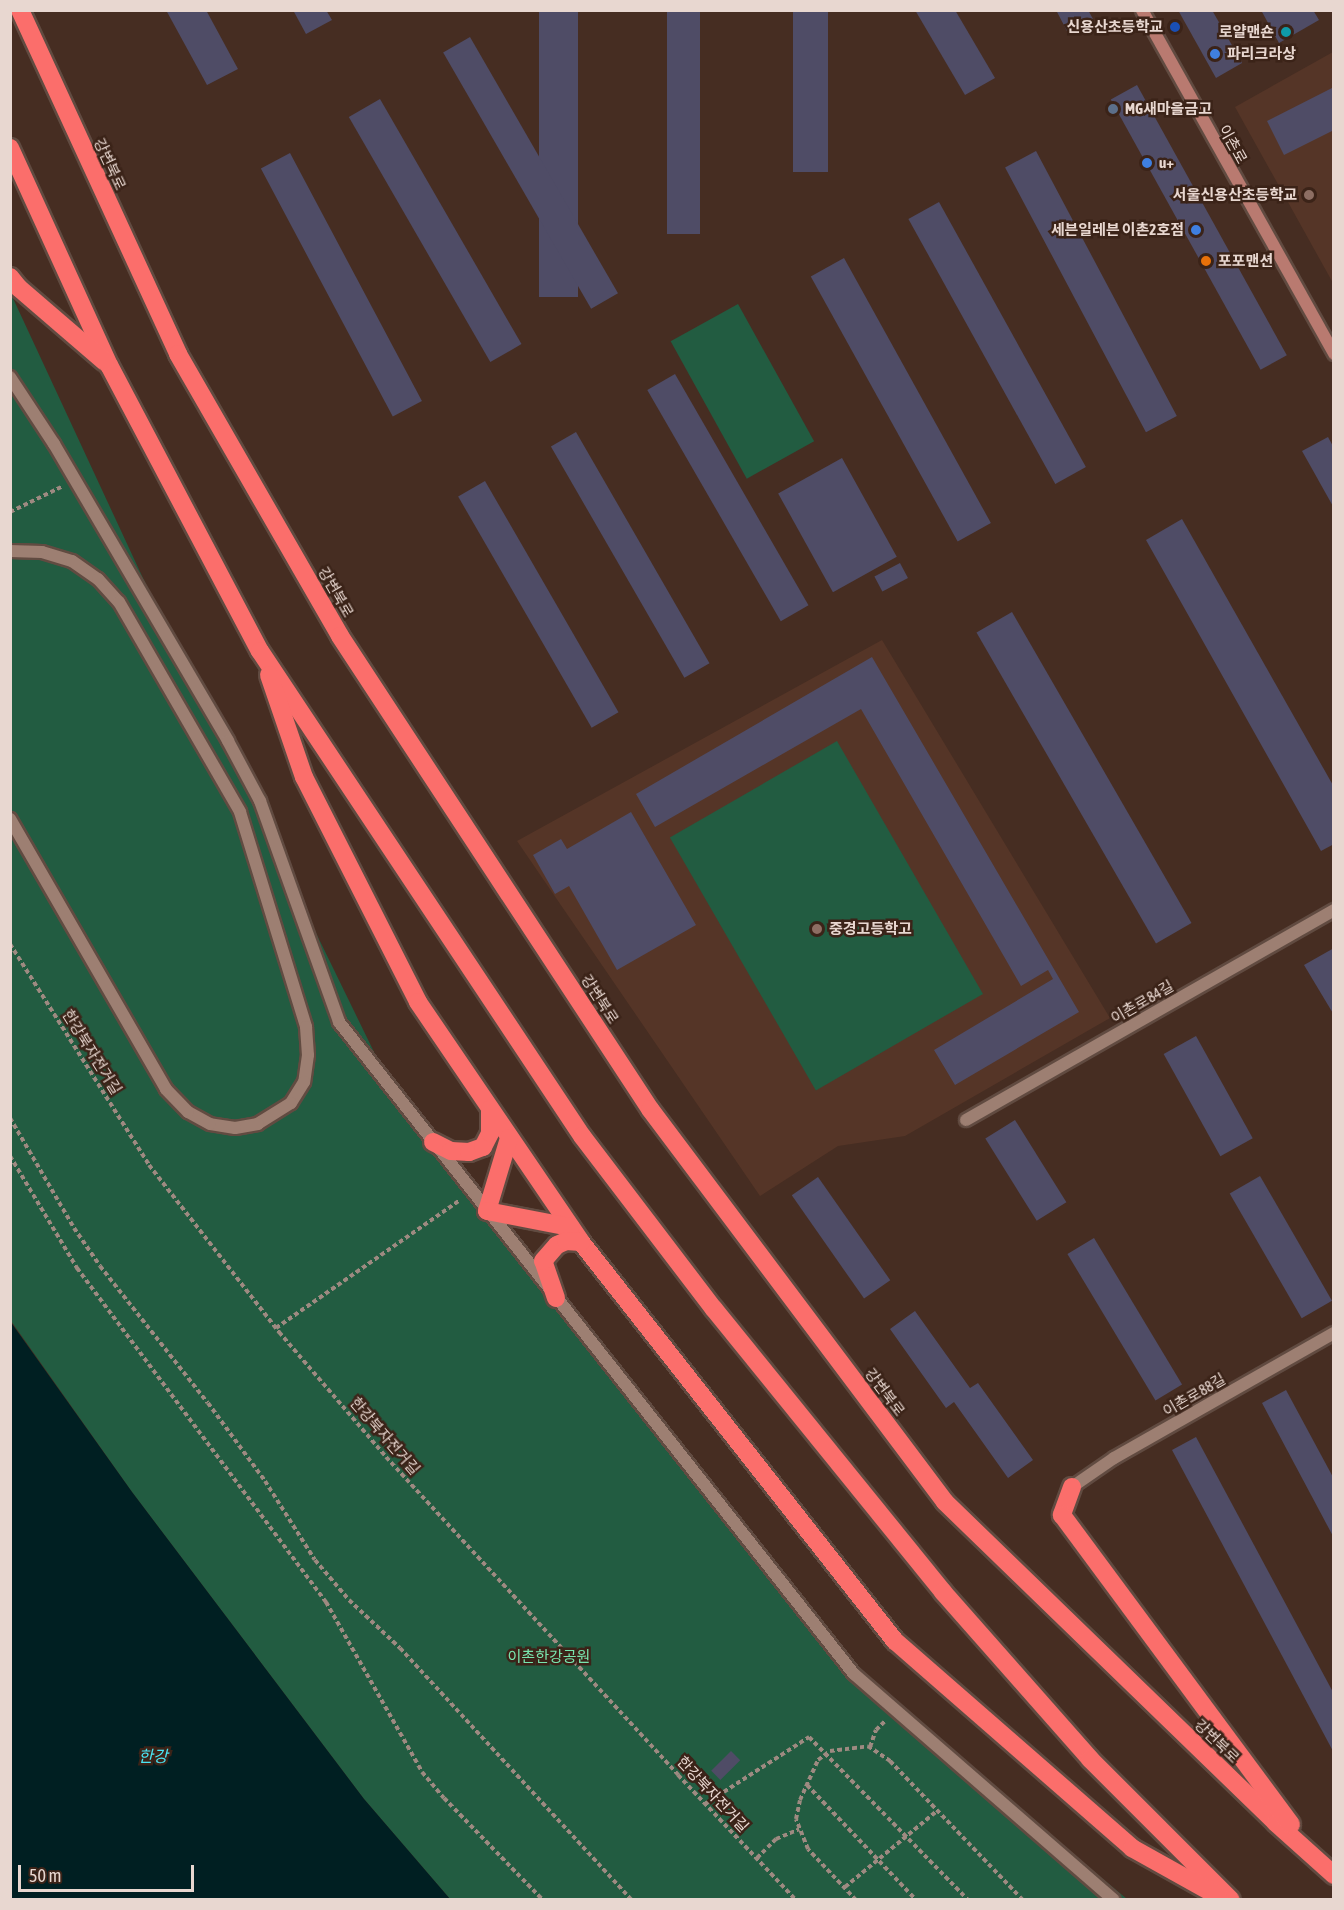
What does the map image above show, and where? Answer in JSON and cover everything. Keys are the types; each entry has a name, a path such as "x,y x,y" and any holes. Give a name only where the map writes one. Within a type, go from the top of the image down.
{"highway":[{"name":"강변북로","path":"20,10 189,374 340,636 650,1108 945,1502 1334,1875"},
{"path":"10,148 109,365 260,651 582,1136 714,1309 943,1592 1090,1759 1231,1899"},
{"path":"10,277 19,288 109,365"},
{"path":"260,651 304,777 418,1002 581,1242 895,1641 1132,1848 1224,1899"},
{"path":"433,1142 451,1152 468,1152 483,1147 490,1133 490,1109"},
{"path":"509,1138 487,1211 570,1227"},
{"path":"556,1298 543,1261 556,1245 566,1241 581,1242"},
{"path":"1072,1487 1062,1515 1317,1860"}],"street":[{"name":"이촌로","path":"1142,10 1334,354"},
{"path":"10,376 75,480 228,741 260,801 339,1022 556,1298 638,1397 828,1645 854,1674 1114,1899"},
{"path":"10,551 42,552 72,561 98,579 119,602 240,812 306,1027 308,1055 304,1082 291,1103 258,1124 236,1128 210,1124 188,1112 166,1089 10,819"},
{"name":"이촌로84길","path":"966,1120 1334,910"},
{"name":"이촌로88길","path":"1072,1487 1114,1458 1334,1333"}],"path":[{"path":"10,512 75,480"},
{"name":"한강북자전거길","path":"10,944 148,1165 276,1328 386,1457 705,1804 796,1899"},
{"path":"10,1119 74,1228 100,1266 265,1481 315,1560 349,1600 400,1648 632,1899"},
{"path":"10,1156 77,1268 326,1602 422,1772 444,1798 543,1899"},
{"path":"276,1328 472,1191"},
{"path":"870,1747 876,1730 896,1711"},
{"path":"705,1804 809,1737 968,1899"},
{"path":"856,1899 808,1849 796,1819 818,1760 825,1754 846,1747 870,1747 890,1761 1023,1899"},
{"path":"807,1785 916,1899"},
{"path":"845,1887 937,1811"},
{"path":"757,1858 776,1839 799,1829"}],"shaded area":[{"name":"서울신용산초등학교","path":"1333,52 1333,283 1235,107"},
{"name":"중경고등학고","path":"882,640 1110,1018 905,1136 838,1146 760,1196 517,841"}],"green space":[{"name":"이촌한강공원","path":"11,294 142,576 375,1054 574,1317 872,1688 1127,1899 450,1899 364,1799 132,1492 11,1321"},
{"path":"738,304 814,441 747,479 671,341"},
{"path":"837,741 983,994 816,1090 670,838"}],"water":[{"name":"한강","path":"10,1321 132,1492 364,1799 450,1899 11,1899"}],"building":[{"path":"166,10 206,10 238,69 207,85"},
{"path":"293,10 326,10 332,20 306,34"},
{"path":"539,10 578,10 578,297 539,297"},
{"path":"667,10 700,10 700,234 667,234"},
{"path":"793,10 828,10 828,172 793,172"},
{"path":"915,10 955,10 995,78 965,95"},
{"path":"1056,10 1088,10 1093,19 1068,33"},
{"path":"1178,10 1212,10 1242,63 1216,78"},
{"name":"로얄맨숀","path":"1261,10 1313,10 1319,20 1279,43"},
{"path":"470,37 618,293 591,309 443,52"},
{"path":"1137,85 1287,355 1261,370 1111,100"},
{"path":"1334,87 1334,130 1284,155 1267,121"},
{"path":"380,99 522,344 490,362 349,117"},
{"path":"1036,151 1177,416 1146,432 1005,167"},
{"path":"290,153 422,401 393,417 261,168"},
{"path":"939,202 1086,467 1055,484 908,219"},
{"path":"844,258 991,523 958,541 811,276"},
{"path":"675,374 809,605 781,621 647,390"},
{"path":"576,432 710,663 684,678 551,446"},
{"path":"1328,437 1334,448 1334,508 1302,451"},
{"path":"842,458 897,557 833,592 778,493"},
{"path":"485,481 618,712 592,728 458,496"},
{"path":"1182,519 1334,787 1334,844 1321,851 1146,540"},
{"path":"900,563 908,578 882,592 874,577"},
{"path":"1012,612 1192,923 1156,943 976,632"},
{"path":"872,657 1079,1012 955,1085 934,1050 1053,979 1048,970 1021,986 861,709 655,827 636,794"},
{"path":"631,812 696,925 617,970 569,886 555,894 533,855 561,839 567,849"},
{"path":"1334,948 1334,1015 1304,965"},
{"path":"1196,1036 1253,1138 1220,1156 1164,1054"},
{"path":"1015,1120 1066,1202 1037,1221 985,1139"},
{"path":"1260,1176 1332,1301 1302,1318 1230,1194"},
{"path":"818,1177 890,1280 864,1299 792,1195"},
{"path":"1094,1238 1182,1385 1155,1401 1067,1254"},
{"path":"915,1311 970,1388 978,1383 1033,1460 1008,1478 954,1402 946,1408 890,1329"},
{"path":"1286,1390 1334,1479 1334,1538 1262,1403"},
{"path":"1196,1437 1334,1694 1334,1753 1172,1450"},
{"path":"731,1751 740,1760 720,1780 711,1771"}],"place":[{"name":"신용산초등학교","path":"1175,27"},
{"name":"로얄맨숀","path":"1286,32"},
{"name":"파리크라상","path":"1215,54"},
{"name":"MG새마을금고","path":"1113,109"},
{"name":"u+","path":"1147,163"},
{"name":"서울신용산초등학교","path":"1309,195"},
{"name":"세븐일레븐 이촌2호점","path":"1196,230"},
{"name":"포포맨션","path":"1206,261"},
{"name":"중경고등학고","path":"817,929"}]}
